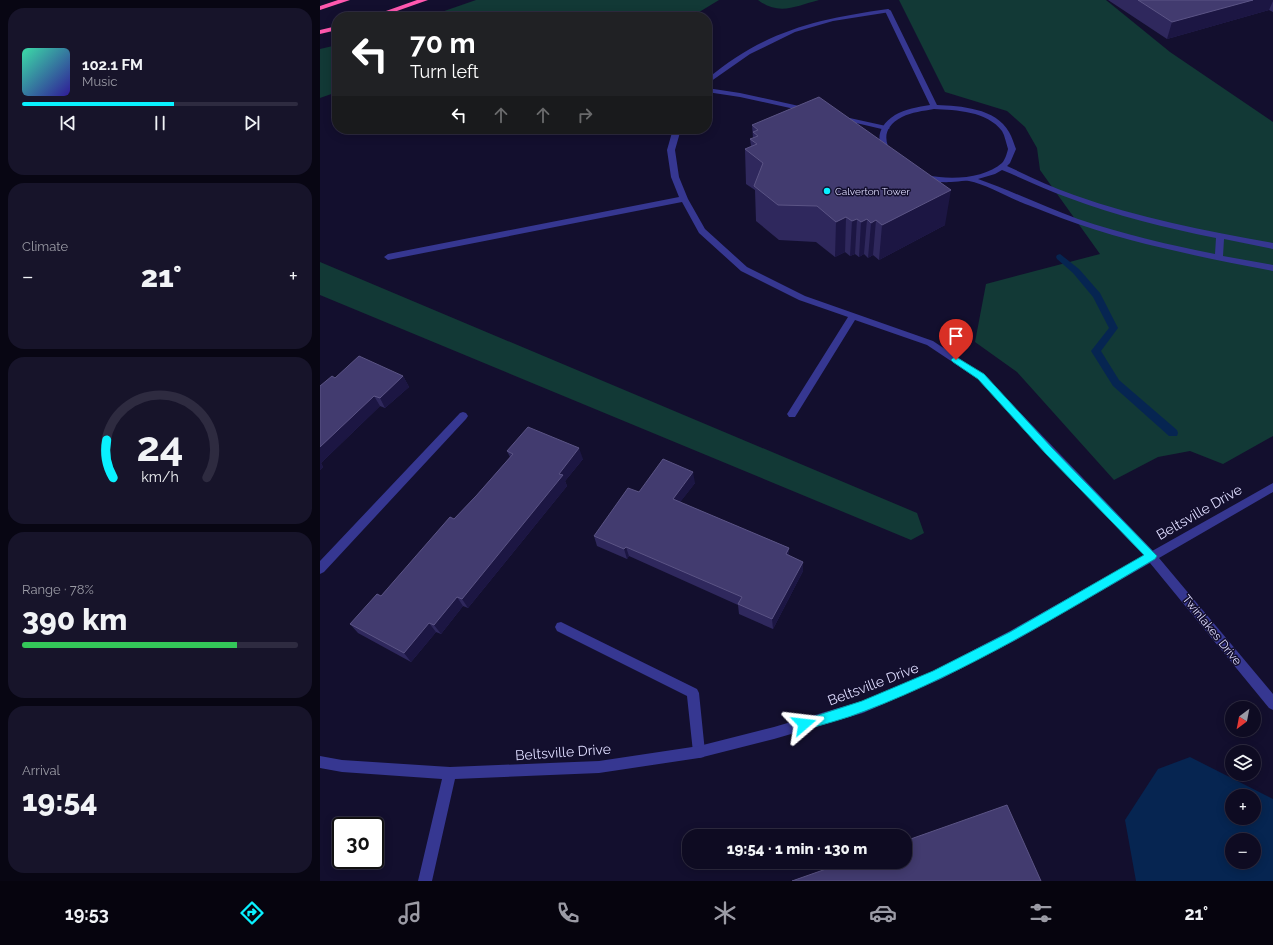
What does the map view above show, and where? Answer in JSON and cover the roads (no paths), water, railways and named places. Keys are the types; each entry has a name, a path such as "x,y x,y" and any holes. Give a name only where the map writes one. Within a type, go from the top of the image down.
{"highway":[{"path":"320,8 346,0"},
{"path":"388,12 424,0"},
{"path":"320,32 332,29"}],"street":[{"path":"712,77 722,68 749,51 781,36 825,21 888,11 934,107"},
{"path":"712,91 740,95 814,111"},
{"path":"934,107 954,107 970,111 985,116 996,123 1006,131 1012,145 1009,159 1002,167 992,174 972,180 956,181 932,179 903,169 893,161 886,152 882,143 883,134 886,128 899,116 908,112 934,107"},
{"path":"828,114 886,128"},
{"name":"Twinlakes Drive","path":"676,134 672,150 675,176 684,199 702,231 744,269 802,298 930,343 981,376 1050,451 1152,556 1273,704"},
{"path":"1002,167 1044,186 1103,207 1220,237 1273,246"},
{"path":"972,180 994,186 1028,202 1092,226 1219,258 1273,268"},
{"path":"388,257 684,199"},
{"path":"1219,258 1220,237"},
{"path":"792,414 853,316"},
{"path":"320,569 463,416"},
{"name":"Beltsville Drive","path":"320,762 342,766 450,773 599,767 699,752 774,734 863,707 937,675 1014,635 1273,487"},
{"path":"561,627 693,693 699,752"},
{"path":"425,881 450,773"}],"water":[{"path":"1190,757 1225,775 1225,781 1237,781 1253,789 1225,789 1225,825 1261,825 1261,793 1273,799 1273,881 1136,881 1125,820 1158,769"}],"waterway":[{"path":"1060,257 1076,271 1097,295 1114,328 1096,351 1116,383 1173,433"}],"place":[{"name":"Calverton Tower","path":"827,191"}]}
